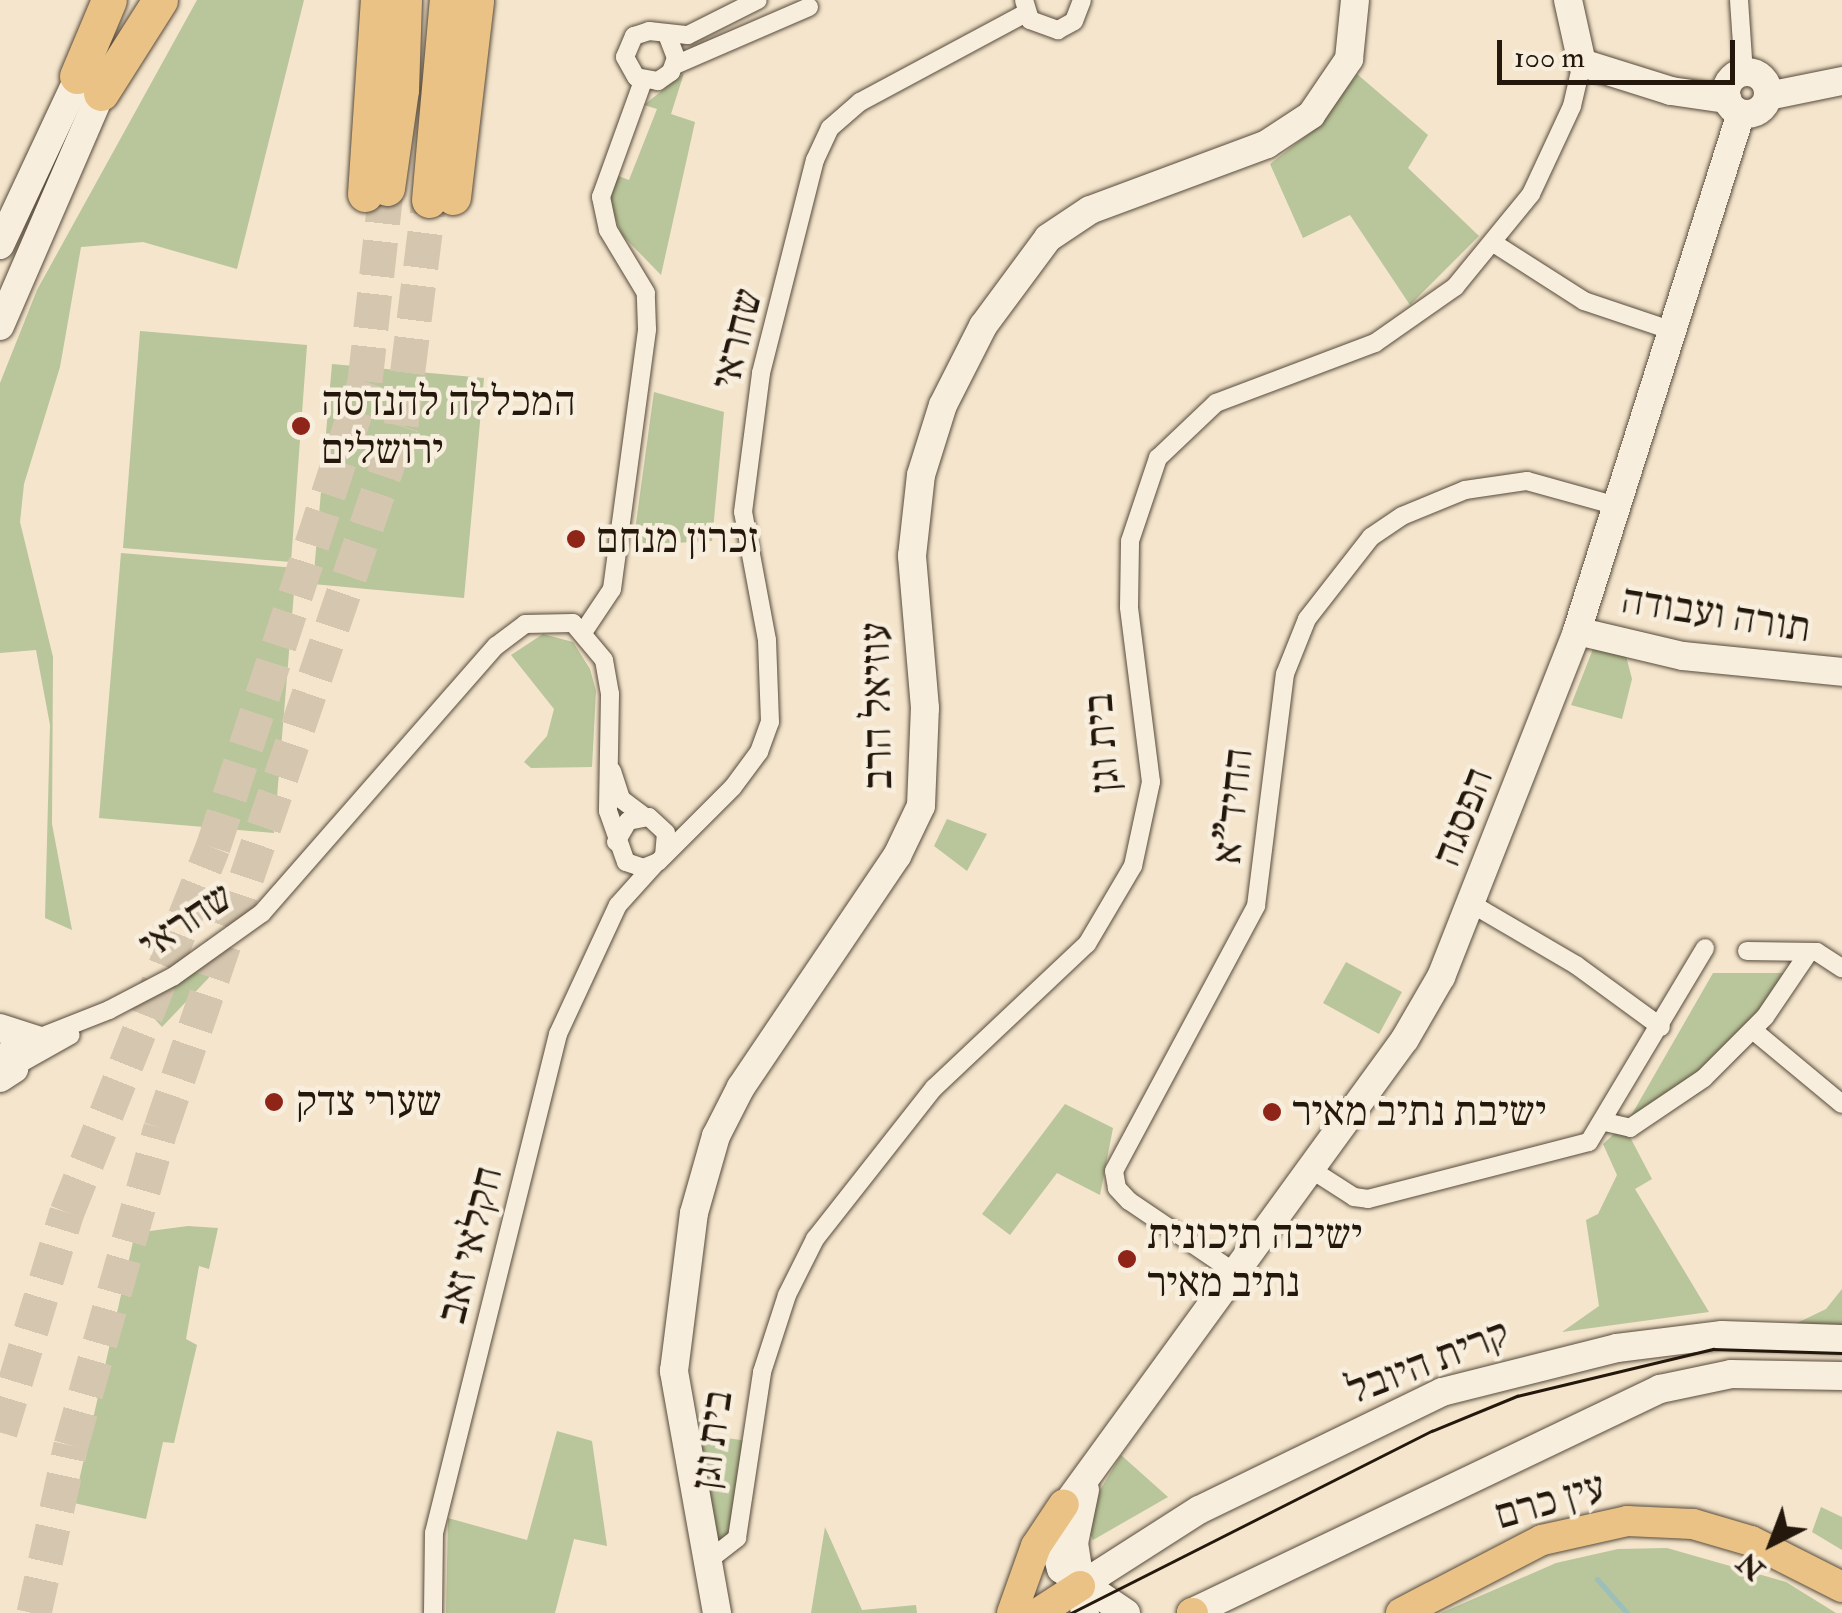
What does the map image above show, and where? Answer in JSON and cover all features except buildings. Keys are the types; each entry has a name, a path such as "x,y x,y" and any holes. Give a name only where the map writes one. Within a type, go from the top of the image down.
{"highway":[{"path":"89,85 110,0"},
{"path":"89,85 160,0"},
{"path":"378,0 376,192 401,90 404,0"},
{"path":"447,0 441,198 476,0"}],"main road":[{"path":"1012,1613 1036,1546 1064,1504"},
{"name":"עין כרם","path":"1400,1613 1542,1540 1627,1521 1693,1524 1737,1536 1842,1587"},
{"path":"1045,1609 1083,1604"}],"street":[{"path":"0,326 119,0"},
{"path":"0,245 89,85 143,0"},
{"path":"643,81 626,65 629,42 649,31 668,37 708,27 758,0"},
{"path":"1025,6 1038,26 1058,30 1074,21 1082,0"},
{"name":"עוזיאל הרב","path":"709,1560 674,1371 694,1214 733,1101 897,856 921,806 927,757 913,542 922,475 943,405 983,326 1048,238 1090,210 1267,144 1311,116 1349,59 1355,0"},
{"path":"1568,0 1582,63 1671,92 1734,106 1762,109 1768,96 1761,78 1744,73 1731,80 1734,106"},
{"path":"1739,0 1744,73"},
{"path":"643,81 666,78 675,65 809,2"},
{"name":"שחראי","path":"618,904 733,787 759,752 770,722 768,640 743,512 760,374 815,160 830,128 860,102 1025,6"},
{"path":"668,37 675,65"},
{"name":"בית וגן","path":"709,1560 736,1538 762,1372 787,1295 815,1240 934,1088 1087,944 1133,866 1151,782 1129,607 1130,541 1158,458 1216,404 1375,343 1455,286 1494,244 1546,168 1582,63"},
{"path":"618,904 617,847 608,812 608,675 584,631 612,589 648,329 646,294 608,230 601,197 643,81"},
{"path":"1768,96 1842,81"},
{"name":"הפסגה","path":"1064,1504 1237,1274 1423,1010 1472,904 1577,631 1674,331 1734,106"},
{"path":"1494,244 1584,301 1674,331"},
{"name":"החיד\"א","path":"1237,1274 1130,1201 1117,1188 1114,1171 1256,906 1282,691 1307,619 1371,537 1465,490 1527,481 1617,506"},
{"name":"שחראי","path":"4,1068 212,952 262,913 510,633 542,620 584,631"},
{"name":"תורה ועבודה","path":"1577,631 1683,656 1842,672"},
{"path":"608,757 622,798 666,833 658,862 634,867 617,847"},
{"name":"שחראי","path":"649,818 693,815 733,787"},
{"path":"617,847 622,826 649,818"},
{"name":"חקלאי זאב","path":"434,1613 434,1533 558,1034 618,904"},
{"path":"1472,904 1576,965 1661,1027"},
{"path":"1312,1170 1368,1199 1570,1150 1589,1142 1605,1122 1705,948"},
{"path":"1746,951 1808,952 1842,968"},
{"path":"1605,1122 1624,1130 1676,1101 1754,1030 1808,952"},
{"name":"שחראי","path":"4,1068 38,1040 109,1010"},
{"path":"0,1028 38,1040"},
{"path":"1754,1030 1842,1104"},
{"name":"קרית היובל","path":"1083,1604 1199,1510 1442,1392 1617,1348 1722,1335 1842,1340"},
{"path":"1192,1613 1660,1389 1731,1374 1842,1376"},
{"path":"1083,1604 1075,1529 1091,1464"},
{"path":"1064,1504 1054,1551 1061,1569 1083,1604 1126,1613"},
{"path":"709,1560 716,1613"}],"green space":[{"path":"197,0 304,0 237,269 143,242 81,247 60,367 24,484 20,522 53,657 52,824 72,930 45,918 50,725 36,650 0,653 0,383 37,290"},
{"path":"684,73 671,114 695,122 661,275 622,235 608,200 613,174 629,180 657,109 644,105"},
{"path":"1357,74 1428,135 1408,168 1479,236 1410,305 1350,215 1303,238 1270,164 1320,125"},
{"path":"140,331 307,345 291,562 123,548"},
{"path":"332,364 484,378 464,598 313,584"},
{"path":"654,392 724,412 712,541 633,545"},
{"path":"121,553 296,568 274,833 99,818"},
{"path":"543,634 573,642 590,669 596,691 592,767 531,768 524,762 547,736 554,709 511,655"},
{"path":"1593,649 1626,656 1632,679 1622,719 1571,705"},
{"path":"947,819 987,834 967,871 934,846"},
{"path":"1346,962 1402,992 1379,1034 1323,1003"},
{"path":"220,966 162,1027 141,1004 189,974"},
{"path":"1713,973 1806,973 1740,1056 1699,1093 1630,1137 1652,1179 1635,1189 1709,1312 1562,1332 1599,1306 1586,1220 1598,1214 1617,1175 1603,1144 1628,1121"},
{"path":"1065,1104 1113,1128 1100,1195 1057,1173 1010,1235 982,1214"},
{"path":"188,1226 218,1228 209,1269 199,1266 186,1339 197,1345 174,1443 163,1442 146,1519 74,1503 135,1233"},
{"path":"1842,1289 1842,1327 1795,1324 1826,1309"},
{"path":"557,1431 592,1441 607,1546 574,1539 555,1613 446,1613 448,1518 527,1540"},
{"path":"687,1432 747,1441 735,1527 712,1554"},
{"path":"1121,1455 1168,1497 1093,1540 1086,1527 1090,1507"},
{"path":"1821,1507 1842,1517 1842,1550 1812,1532"},
{"path":"825,1527 862,1610 916,1605 917,1613 811,1613"},
{"path":"1667,1548 1786,1582 1836,1613 1441,1613 1556,1563 1618,1549"}],"waterway":[{"path":"1597,1579 1627,1613"}],"tunnel":[{"path":"0,1432 67,1212 213,847 365,381 386,190"},
{"path":"34,1613 71,1445 161,1128 401,425 429,200"}],"tram line":[{"path":"1071,1613 1432,1431 1517,1396 1713,1349 1842,1353"}],"place":[{"name":"המכללה להנדסה ירושלים","path":"301,426"},
{"name":"זכרון מנחם","path":"576,539"},
{"name":"שערי צדק","path":"274,1102"},
{"name":"ישיבת נתיב מאיר","path":"1272,1112"},
{"name":"ישיבה תיכונית נתיב מאיר","path":"1127,1259"}]}
